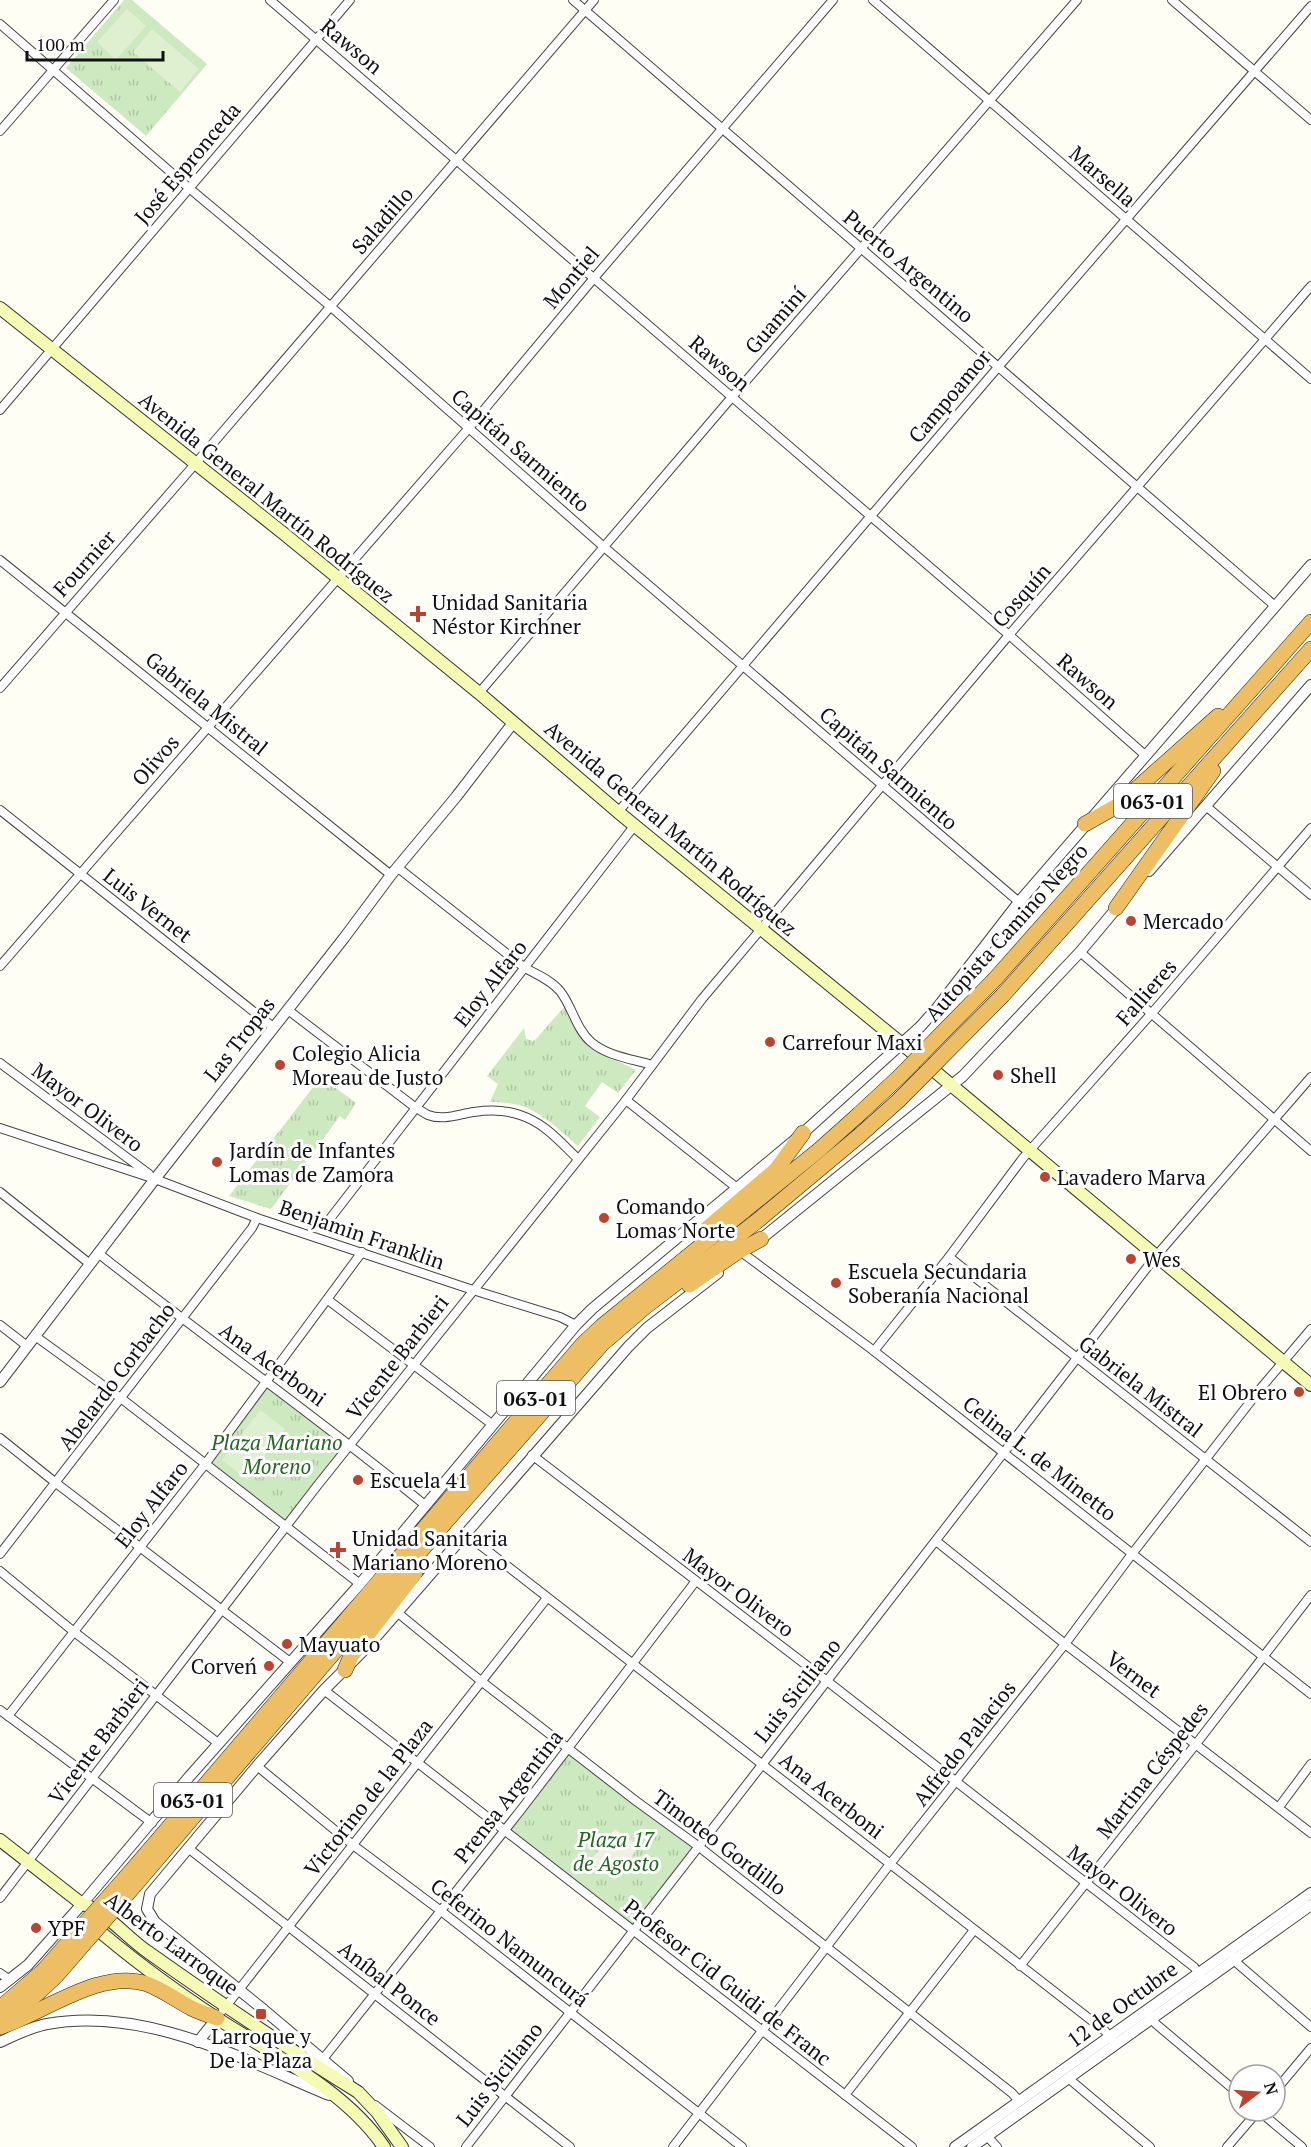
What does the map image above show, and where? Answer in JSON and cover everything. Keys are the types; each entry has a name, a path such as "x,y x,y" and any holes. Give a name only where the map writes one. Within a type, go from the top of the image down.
{"highway":[{"name":"Autopista Camino Negro","path":"131,1881 497,1432 583,1344 819,1150 900,1076 995,980 1311,622"},
{"name":"Autopista Camino Negro","path":"0,2021 38,1993 50,1974 602,1344 645,1307 801,1186 899,1100 1003,994 1311,650"},
{"path":"1116,908 1224,756 1290,680 1311,650"},
{"path":"1085,824 1117,806 1265,674"},
{"path":"641,1295 659,1272 709,1226 776,1170 804,1133"},
{"path":"602,1344 640,1321 725,1260 761,1239"},
{"path":"425,1505 434,1502 497,1432"},
{"path":"345,1670 351,1656 425,1561 449,1518"},
{"name":"Autopista Camino Negro","path":"0,2008 50,1974"},
{"path":"0,2027 89,1988 107,1982 124,1980 145,1983 192,2008 221,2012"}],"main road":[{"name":"Avenida General Martín Rodríguez","path":"0,308 479,693 618,812 952,1085 1311,1385"},
{"path":"0,1840 82,1904"},
{"name":"Alberto Larroque","path":"82,1904 83,1918 111,1941 221,2012 362,2095 402,2147"},
{"name":"Alberto Larroque","path":"221,2012 335,2097 367,2124 384,2147"}],"street":[{"path":"0,131 114,0"},
{"name":"Rawson","path":"270,0 1009,635 1145,755"},
{"name":"José Espronceda","path":"0,410 350,0"},
{"name":"Puerto Argentino","path":"573,0 1275,606"},
{"name":"Saladillo","path":"196,464 594,0"},
{"name":"Montiel","path":"337,578 468,429 594,278 833,0"},
{"name":"Marsella","path":"873,0 1311,379"},
{"name":"Guaminí","path":"479,693 732,397 1077,0"},
{"path":"1172,0 1311,120"},
{"name":"Campoamor","path":"618,812 999,366 1311,6"},
{"name":"Capitán Sarmiento","path":"0,24 189,188 330,306 604,547 1019,903"},
{"name":"Cosquín","path":"760,928 1009,635 1311,286"},
{"name":"Fournier","path":"0,688 64,612 196,464"},
{"name":"Gabriela Mistral","path":"0,560 208,727 394,871 525,968 546,979 559,990 584,1035 590,1041 608,1053 652,1065"},
{"path":"328,1300 497,1432 576,1324 804,1133 902,1044 937,1008 1019,903 1085,824 1311,565"},
{"name":"Olivos","path":"0,966 337,578"},
{"path":"430,2147 362,2095 323,2059 155,1922 149,1915 147,1903 154,1887 324,1690 398,1613 532,1455 628,1347 647,1328 744,1254 952,1085 1080,952 1311,685"},
{"name":"Las Tropas","path":"0,1382 394,871 456,797 513,723"},
{"path":"1207,807 1311,895"},
{"name":"Luis Vernet","path":"0,810 273,1027"},
{"name":"Eloy Alfaro","path":"329,1220 635,825"},
{"name":"Fallieres","path":"1030,1150 1152,1013 1311,828"},
{"name":"Vicente Barbieri","path":"0,1898 155,1695 413,1365 626,1100 760,928"},
{"path":"1080,952 1311,1151"},
{"path":"288,1010 416,1108 429,1115 440,1118 495,1111 518,1114 550,1131 578,1159"},
{"name":"Mayor Olivero","path":"0,1063 155,1179"},
{"name":"Luis Siciliano","path":"466,2147 1156,1256 1311,1077"},
{"path":"626,1100 737,1188"},
{"name":"Benjamin Franklin","path":"0,1128 155,1179 257,1218 576,1324"},
{"path":"874,1351 1030,1150"},
{"path":"0,1192 90,1264"},
{"name":"Abelardo Corbacho","path":"0,1554 122,1399 252,1228 257,1218"},
{"name":"Eloy Alfaro","path":"4,1713 140,1548 362,1252"},
{"name":"Ana Acerboni","path":"98,1253 181,1319 351,1445 425,1505"},
{"name":"Celina L. de Minetto","path":"744,1254 874,1351 1311,1694"},
{"name":"Gabriela Mistral","path":"949,1257 1311,1542"},
{"path":"0,1325 27,1346"},
{"name":"Alfredo Palacios","path":"673,2147 1282,1361 1311,1329"},
{"path":"35,1336 206,1463 360,1584"},
{"path":"0,1438 290,1662"},
{"name":"Mayor Olivero","path":"532,1455 827,1681 1202,1977"},
{"path":"0,1973 5,1983 28,1965 152,1823 218,1743 360,1584 425,1505"},
{"name":"Ana Acerboni","path":"466,1534 1105,2031 1113,2040"},
{"name":"Vernet","path":"936,1541 1065,1644 1311,1833"},
{"path":"0,1571 73,1631 218,1743"},
{"name":"Prensa Argentina","path":"323,2059 505,1830 695,1582"},
{"name":"Martina Céspedes","path":"1020,1966 1086,1885 1311,1595"},
{"name":"Victorino de la Plaza","path":"221,2012 547,1598"},
{"name":"Timoteo Gordillo","path":"398,1613 568,1749 698,1846 1012,2092 1019,2101"},
{"name":"Profesor Cid Guidi de Franc","path":"324,1690 912,2147"},
{"path":"4,1713 152,1823"},
{"path":"1279,1807 1311,1764"},
{"name":"Ceferino Namuncurá","path":"257,1766 353,1845 441,1911 742,2147"},
{"name":"Aníbal Ponce","path":"188,1848 570,2147"},
{"name":"12 de Octubre","path":"955,2147 1019,2101 1149,2015 1232,1955 1311,1893"},
{"name":"12 de Octubre","path":"1232,1955 1311,1905"},
{"path":"845,2096 974,1930"},
{"path":"1232,1955 1311,2027"},
{"path":"198,2042 221,2012"},
{"path":"1149,2015 1227,2083"},
{"path":"0,2042 39,2026 73,2022 137,2024 198,2042 335,2097"},
{"name":"12 de Octubre","path":"972,2147 1068,2078 1113,2040"},
{"path":"1287,2077 1311,2048"},
{"path":"1068,2078 1150,2147"},
{"path":"1227,2147 1248,2123"},
{"path":"1273,2123 1302,2147"},
{"path":"987,2136 997,2147"}],"green space":[{"path":"124,0 132,0 207,64 146,136 66,68"},
{"path":"127,9 146,26 116,60 97,42"},
{"path":"152,29 199,69 180,92 133,52"},
{"path":"565,1006 581,1038 590,1048 636,1070 618,1093 602,1082 585,1106 600,1117 578,1146 549,1121 532,1110 511,1103 490,1102 498,1084 487,1076 524,1028 526,1039 533,1041"},
{"path":"321,1077 356,1103 345,1120 340,1116 271,1209 229,1196"},
{"name":"Plaza Mariano Moreno","path":"267,1381 348,1443 286,1528 206,1463"},
{"path":"260,1410 285,1429 247,1480 222,1460"},
{"name":"Plaza 17 de Agosto","path":"568,1749 698,1846 633,1930 505,1830"}],"shaded area":[{"path":"615,1829 639,1846 615,1880 590,1862"}],"place":[{"name":"Unidad Sanitaria Néstor Kirchner","path":"418,614"},
{"name":"Mercado","path":"1131,921"},
{"name":"Carrefour Maxi","path":"770,1042"},
{"name":"Colegio Alicia Moreau de Justo","path":"280,1065"},
{"name":"Shell","path":"998,1075"},
{"name":"Jardín de Infantes Lomas de Zamora","path":"217,1162"},
{"name":"Lavadero Marva","path":"1045,1177"},
{"name":"Comando Lomas Norte","path":"604,1218"},
{"name":"Wes","path":"1131,1259"},
{"name":"Escuela Secundaria Soberanía Nacional","path":"836,1283"},
{"name":"El Obrero","path":"1299,1392"},
{"name":"Escuela 41","path":"358,1480"},
{"name":"Unidad Sanitaria Mariano Moreno","path":"338,1550"},
{"name":"Mayuato","path":"287,1644"},
{"name":"Corveń","path":"269,1666"},
{"name":"YPF","path":"36,1928"},
{"name":"Larroque y De la Plaza","path":"261,2014"}]}
